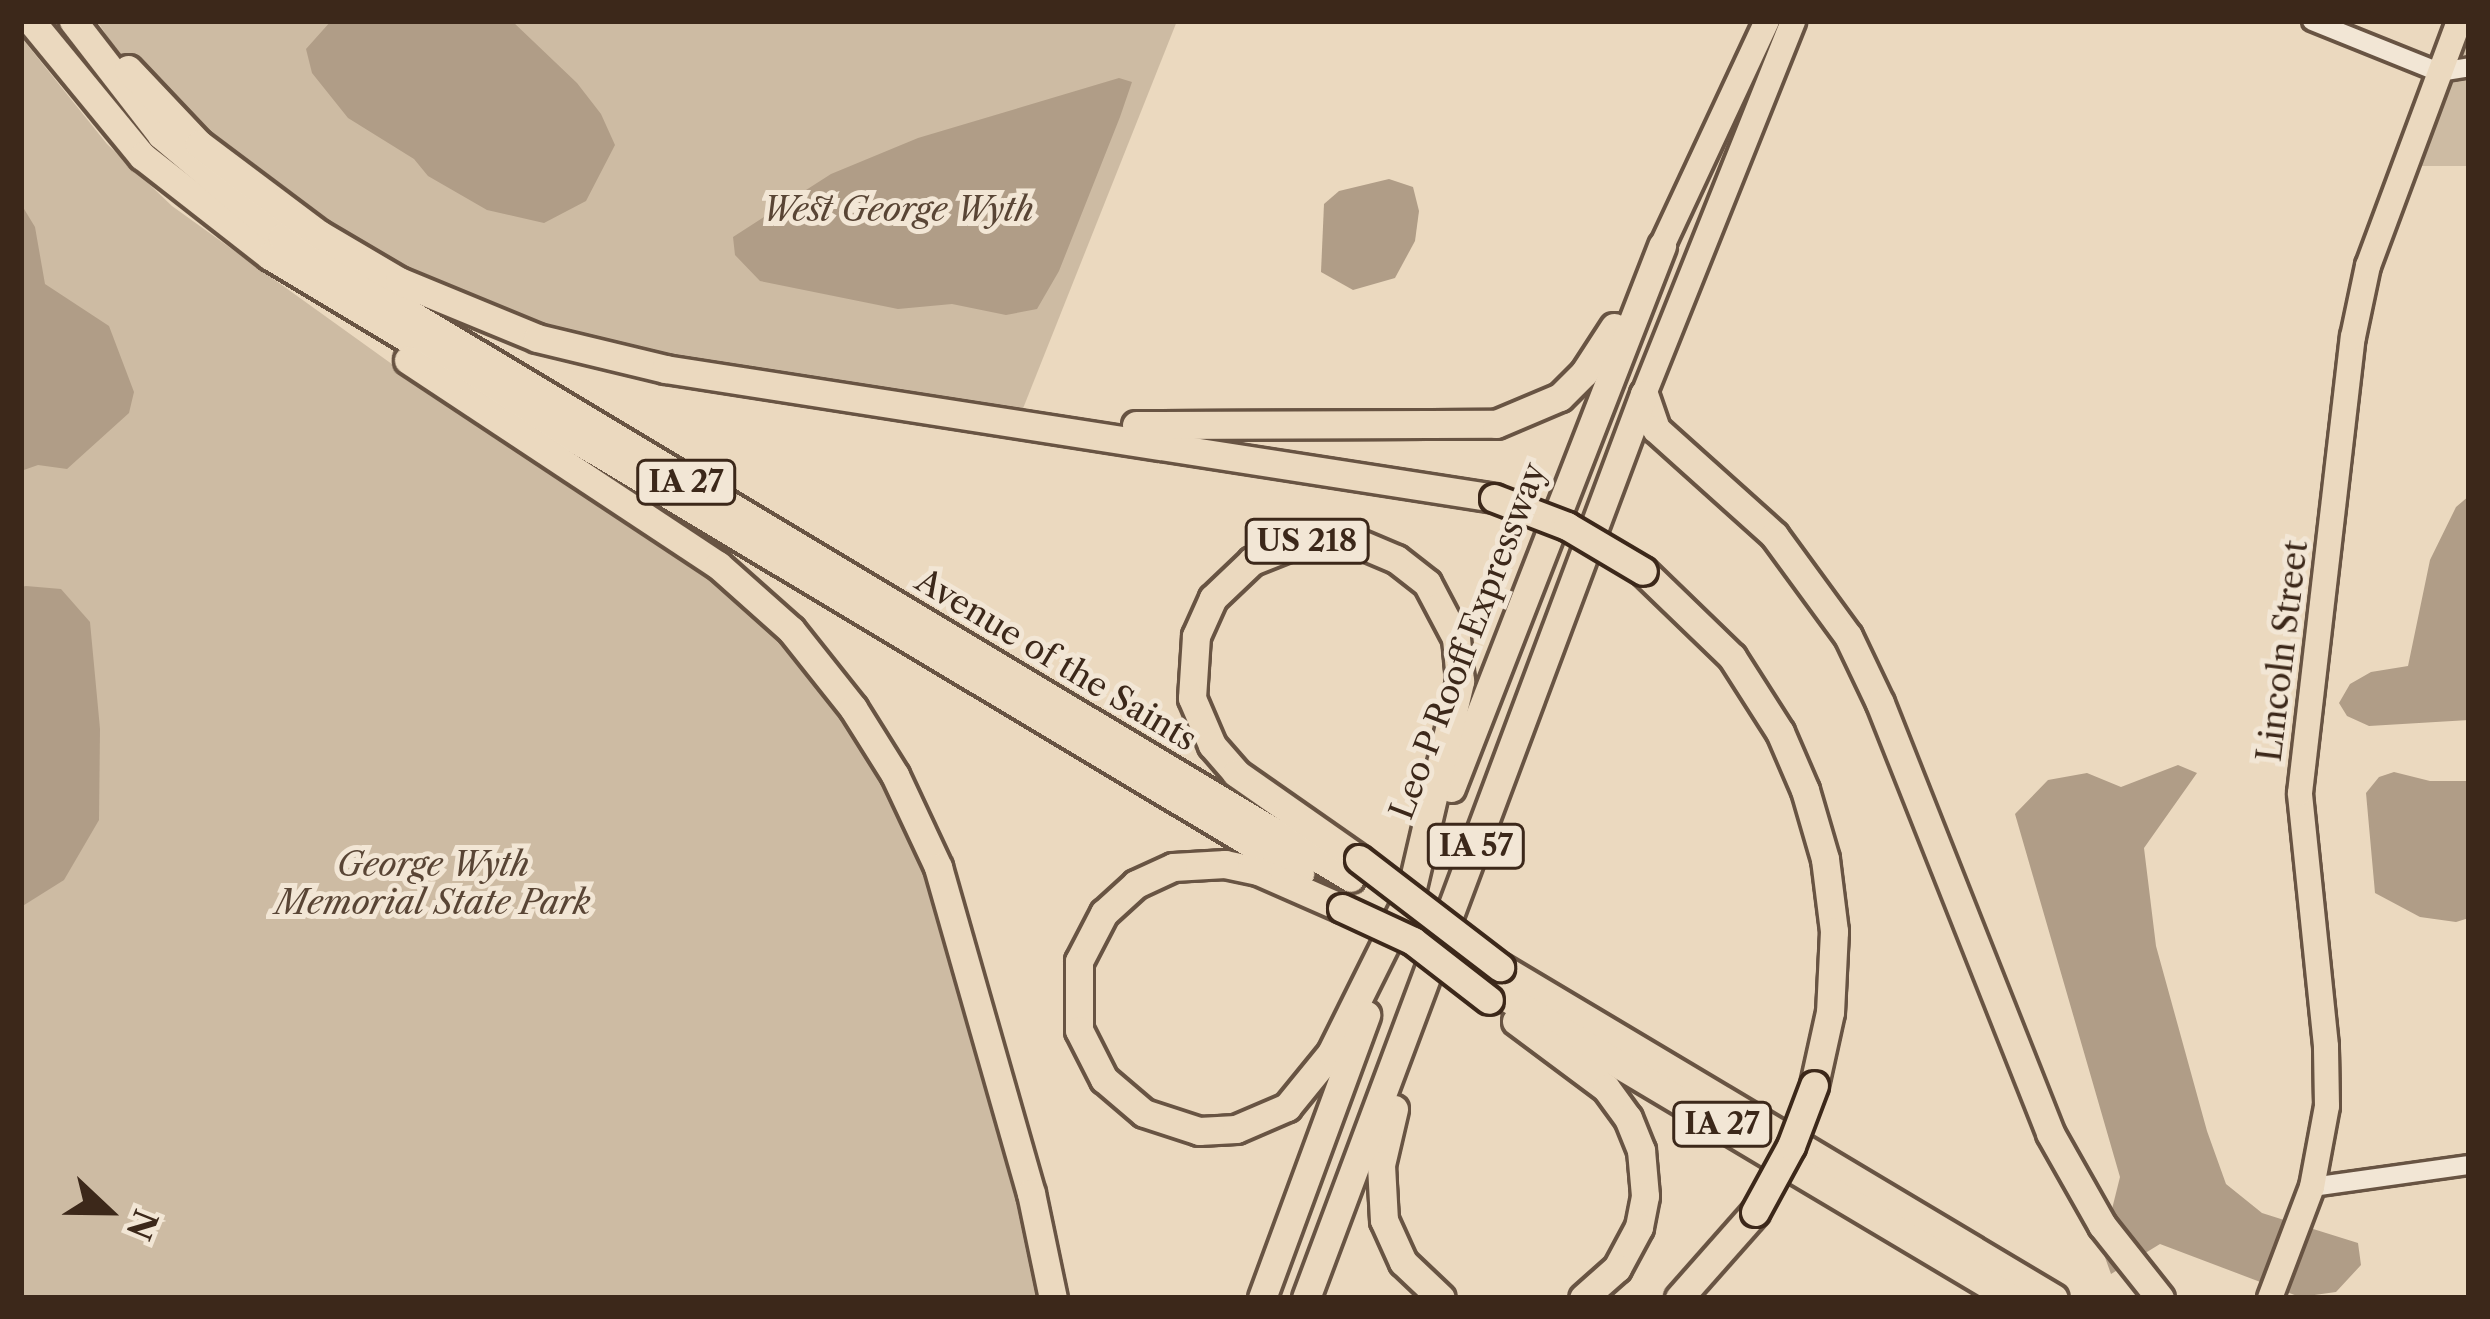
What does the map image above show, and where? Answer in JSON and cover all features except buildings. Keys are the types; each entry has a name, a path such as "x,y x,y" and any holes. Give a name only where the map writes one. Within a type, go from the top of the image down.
{"highway":[{"name":"Avenue of the Saints","path":"31,21 142,156 224,223 310,282 1349,886 1413,940 1955,1252 2054,1298"},
{"name":"Avenue of the Saints","path":"73,21 160,135 282,237 1349,886 1494,985"},
{"path":"84,21 199,144 238,177 358,259 446,303 537,338 634,363 958,410 1494,498 1567,526 1643,572 1732,657 1780,732 1805,790 1825,859 1834,931 1830,1012 1814,1085 1791,1146 1755,1212 1679,1298"},
{"path":"142,156 202,218 286,281 693,546 746,587 813,654 885,758 938,867 1053,1298"},
{"path":"958,410 1166,426 1496,424 1546,406 1584,373 1662,246"},
{"name":"Leo P Rooff Expressway","path":"1262,1298 1412,892 1662,246"},
{"path":"1644,394 1656,429 1774,535 1848,636 1880,703 2050,1133 2102,1225 2160,1298"},
{"name":"IA 57","path":"1306,1298 1644,394"},
{"name":"US 218","path":"1349,886 1212,745 1192,698 1196,635 1213,598 1252,561 1300,542 1356,542 1396,559 1427,583 1456,638 1460,681 1412,892"},
{"path":"1349,886 1225,863 1173,867 1136,884 1104,913 1079,962 1079,1030 1104,1079 1144,1113 1199,1131 1236,1129 1287,1107 1331,1053 1412,892"},
{"path":"1494,985 1606,1088 1628,1118 1641,1150 1646,1180 1639,1228 1617,1268 1583,1298"},
{"path":"1424,988 1379,1185 1384,1220 1395,1248 1414,1275 1441,1298"},
{"name":"Avenue of the Saints","path":"1955,1252 2011,1298"}],"main road":[{"name":"Leo P Rooff Expressway","path":"1662,246 1767,21"},
{"name":"IA 57","path":"1644,394 1793,21"},
{"name":"Lincoln Street","path":"2270,1298 2309,1196 2328,1076 2301,837 2302,764 2360,296 2459,21"}],"street":[{"path":"2312,21 2439,72 2468,66"},
{"path":"2309,1196 2469,1165"}],"green space":[{"name":"West George Wyth","path":"97,21 1177,21 1020,416 537,338 278,206 134,76"},
{"path":"2469,27 2469,166 2412,166"},
{"name":"George Wyth Memorial State Park","path":"21,37 107,144 172,206 435,395 657,537 731,592 791,652 890,789 921,856 1011,1165 1042,1298 21,1298"}],"shaded area":[{"path":"331,21 512,21 577,83 601,114 615,145 586,201 544,223 487,210 428,176 414,159 348,118 312,73 306,49"},
{"path":"1119,78 1132,82 1120,117 1059,271 1037,309 1006,315 952,304 898,309 760,281 735,255 733,237 831,174 918,138"},
{"path":"1389,179 1413,187 1419,211 1415,241 1395,278 1353,290 1321,272 1324,204 1339,191"},
{"path":"21,204 35,227 45,284 109,326 134,392 129,413 67,469 38,465 21,471"},
{"path":"2469,496 2469,720 2369,726 2347,716 2339,703 2350,684 2371,672 2408,666 2430,560 2456,507"},
{"path":"21,587 61,589 90,622 100,729 99,820 64,880 21,907"},
{"path":"2178,765 2197,773 2144,848 2156,946 2207,1131 2226,1184 2262,1213 2358,1243 2361,1265 2336,1292 2300,1297 2160,1244 2111,1274 2102,1249 2120,1177 2015,814 2048,780 2087,773 2121,787"},
{"path":"2394,772 2430,781 2469,781 2469,918 2456,922 2420,917 2375,893 2366,793 2379,777"}]}
